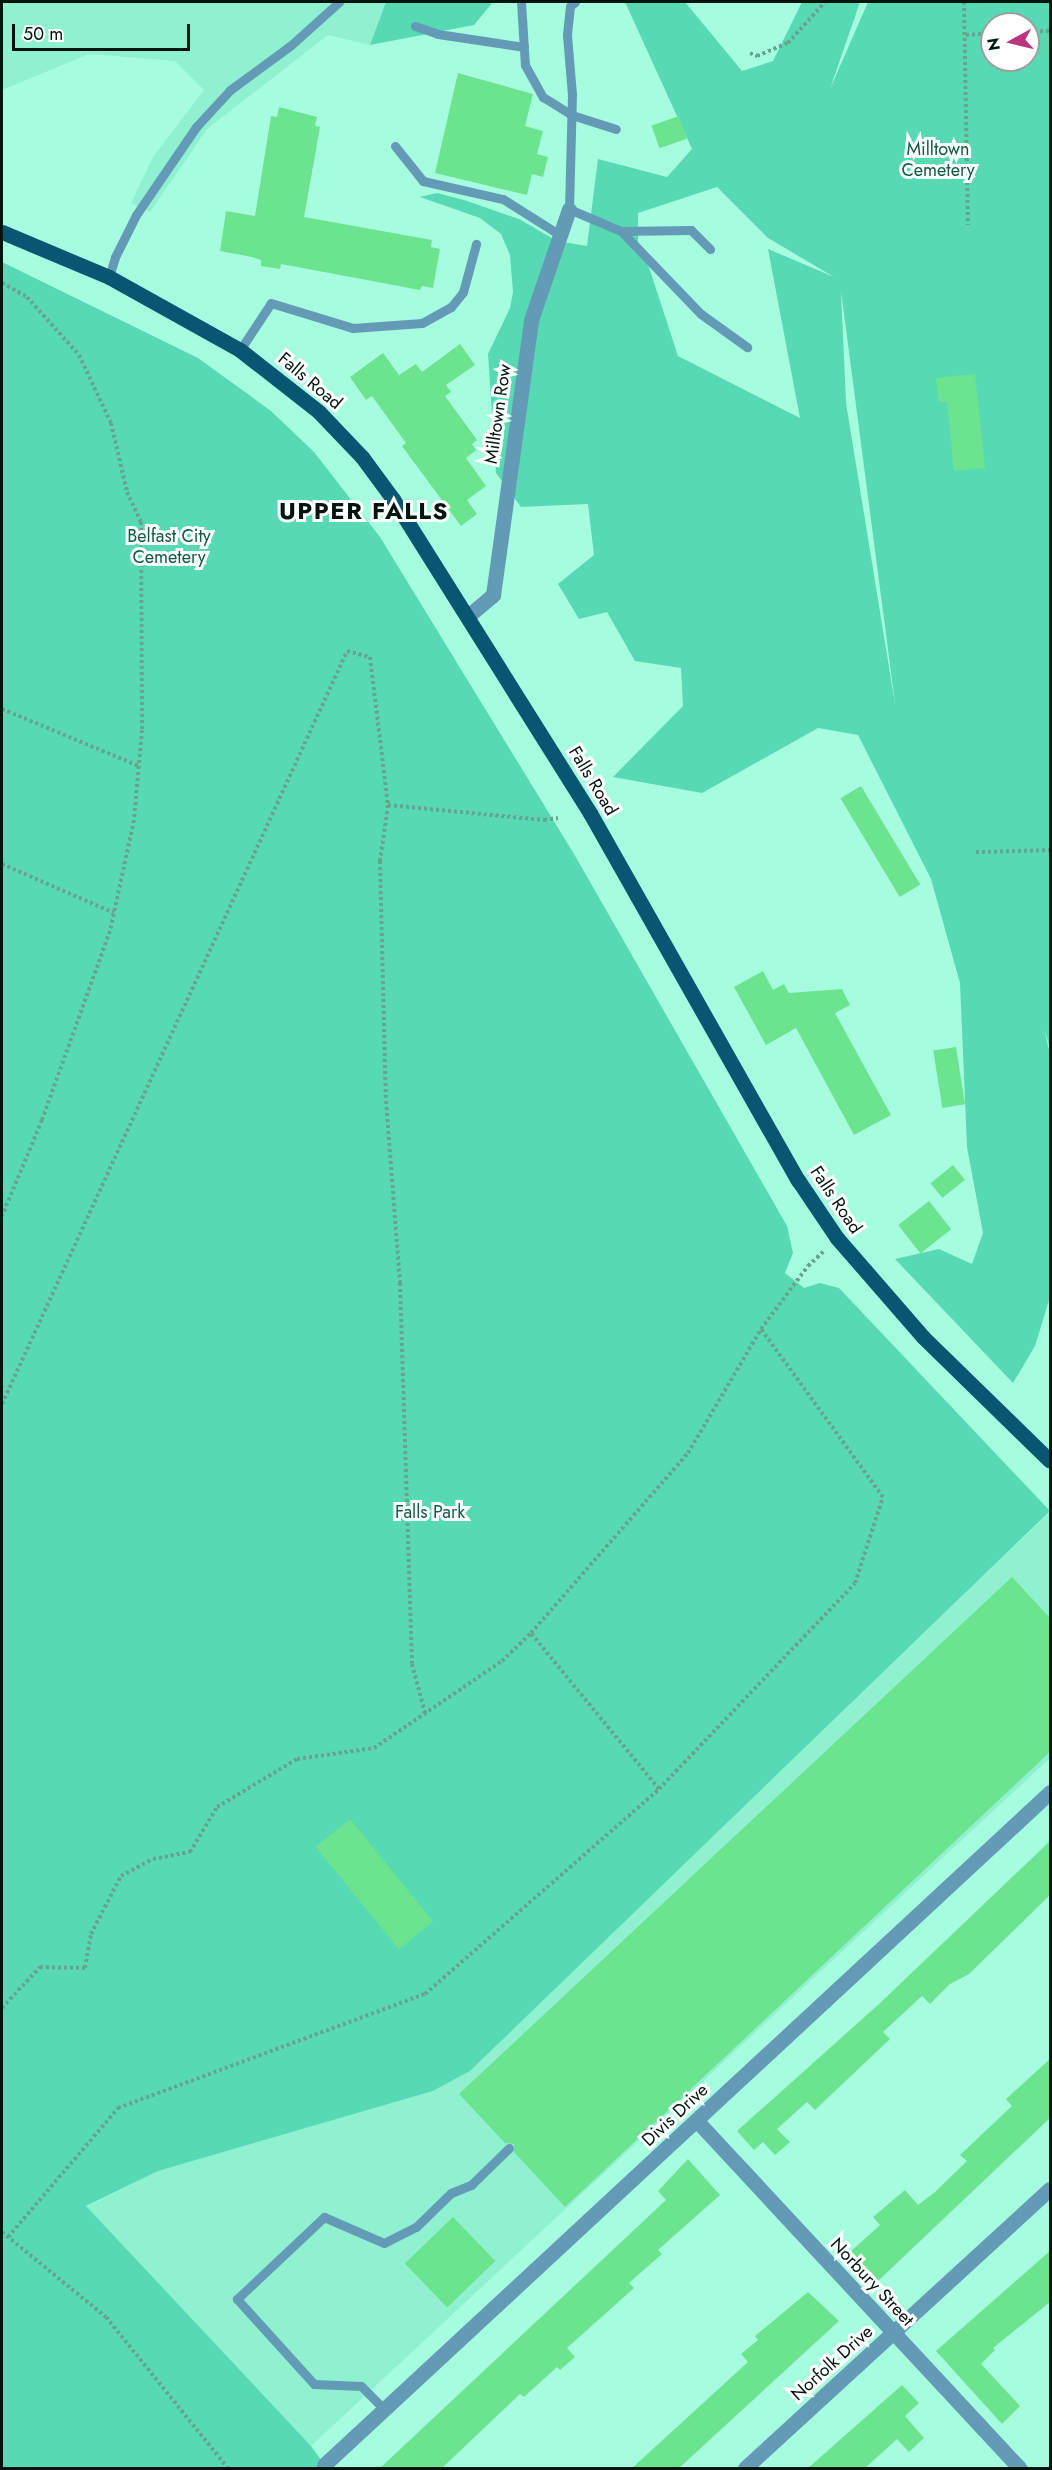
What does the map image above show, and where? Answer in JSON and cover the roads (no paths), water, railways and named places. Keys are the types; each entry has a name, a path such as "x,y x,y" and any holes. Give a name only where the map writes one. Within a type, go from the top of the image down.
{"main road":[{"name":"Falls Road","path":"2,232 109,277 240,350 319,412 355,449 393,499 590,813 798,1180 837,1238 923,1336 1050,1461"}],"street":[{"name":"Milltown Row","path":"468,616 493,596 531,320 569,209"},
{"name":"Divis Drive","path":"324,2465 1050,1792"},
{"name":"Norbury Street","path":"697,2121 1020,2469"},
{"name":"Norfolk Drive","path":"745,2469 1050,2189"}],"lane":[{"path":"109,277 136,215 196,127 230,90 290,45 339,2"},
{"path":"521,2 525,65 543,97 572,115 616,129"},
{"path":"574,2 570,6 567,35 572,115 569,209 621,231 701,314 747,346"},
{"path":"415,26 438,34 524,46"},
{"path":"395,146 423,181 503,199 560,235"},
{"path":"621,231 691,230 711,249"},
{"path":"240,350 271,303 353,328 422,323 451,307 464,292 476,244"},
{"path":"384,2409 361,2386 314,2384 237,2299 324,2217 384,2243 416,2227 452,2193 471,2185 509,2148"}],"district":[{"name":"UPPER FALLS","path":"364,511"}],"park label":[{"name":"Milltown Cemetery","path":"938,160"},
{"name":"Belfast City Cemetery","path":"169,547"},
{"name":"Falls Park","path":"430,1512"}]}
